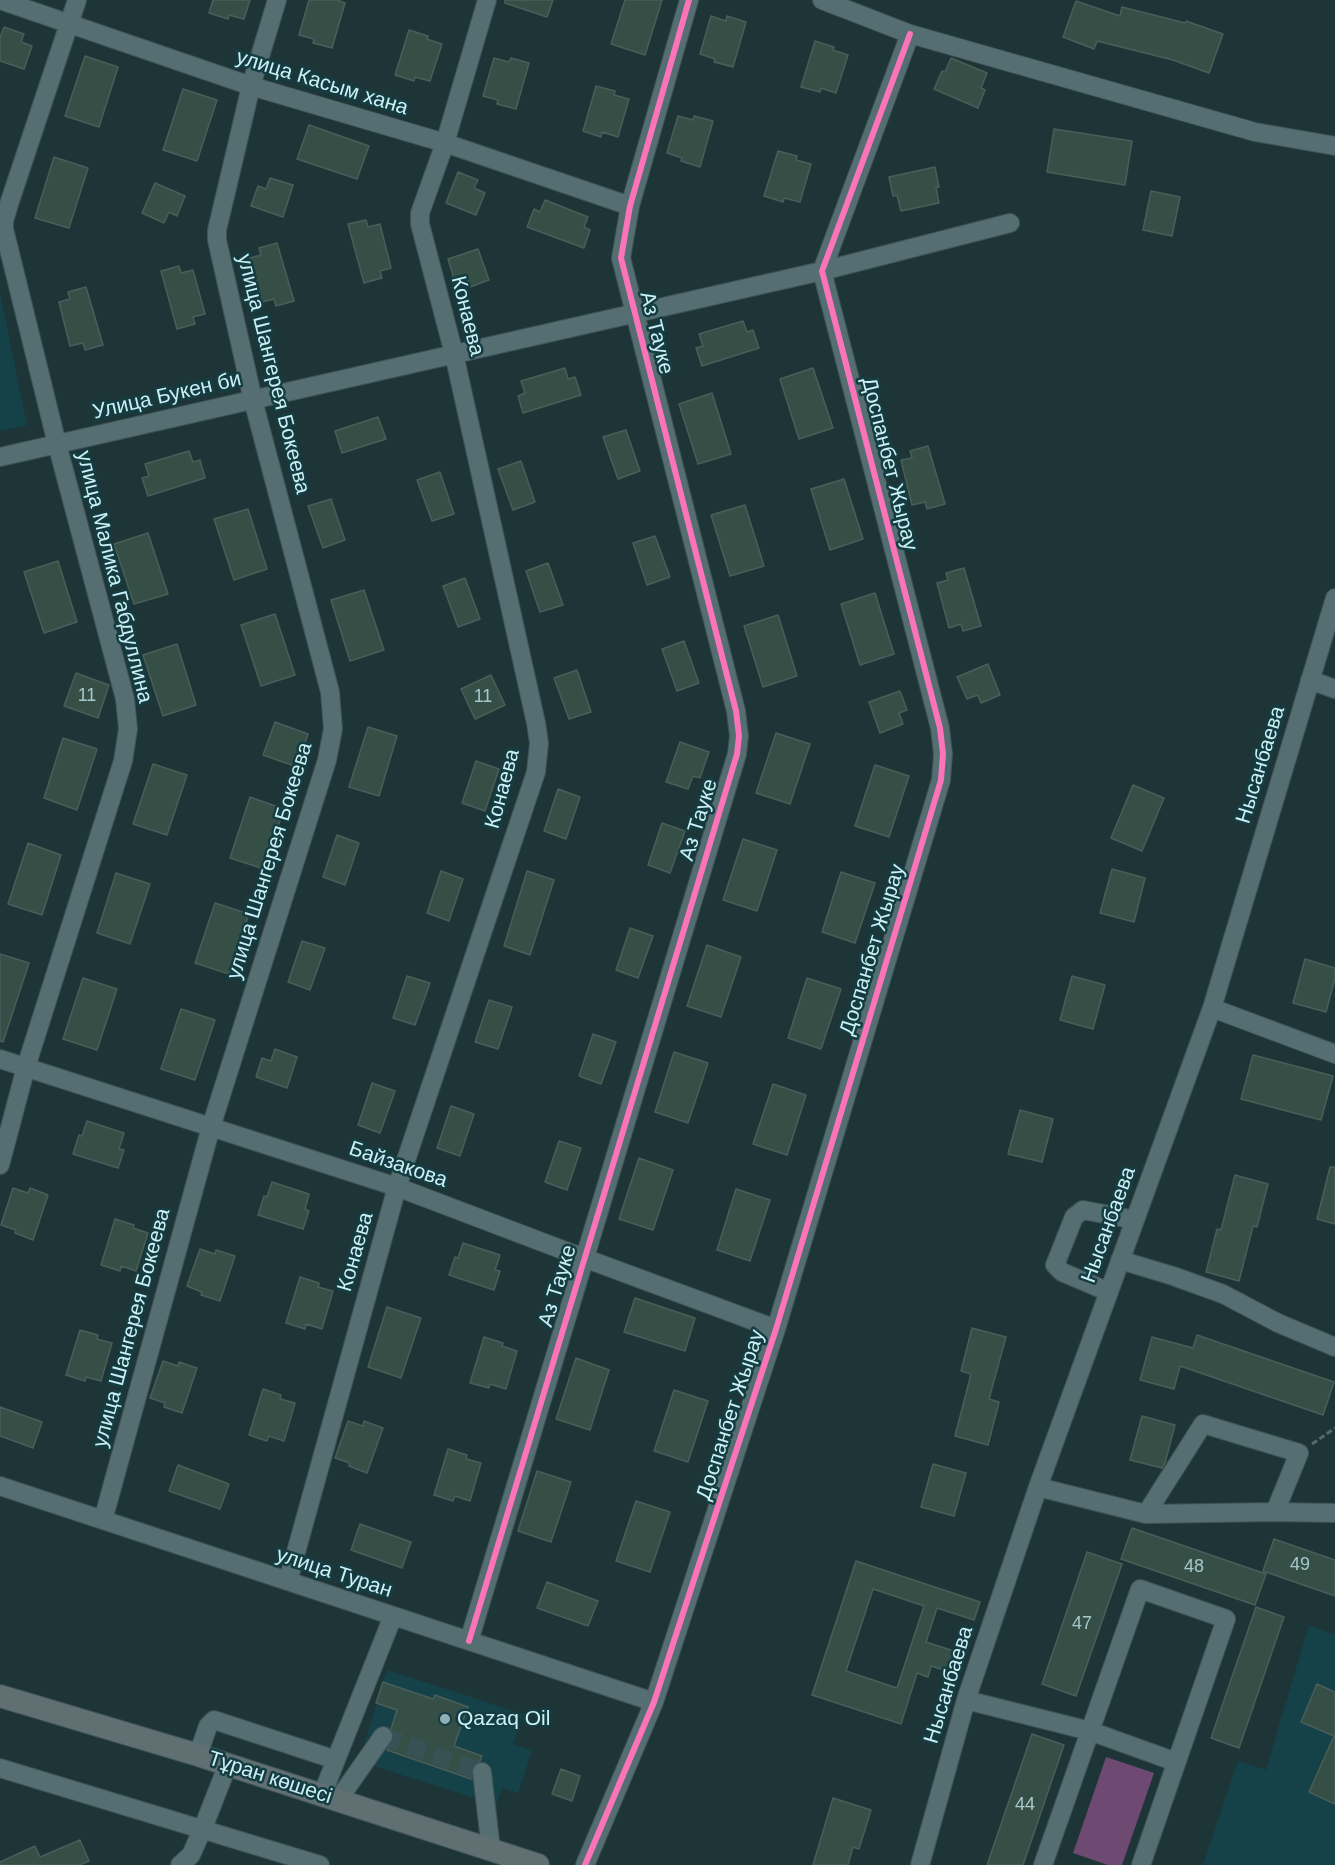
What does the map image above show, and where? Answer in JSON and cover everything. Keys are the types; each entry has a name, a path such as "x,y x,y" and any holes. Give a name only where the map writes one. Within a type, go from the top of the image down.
{"main road":[{"name":"Тұран көшесі","path":"0,1696 228,1764 538,1865"}],"street":[{"name":"улица Касым хана","path":"0,0 251,86 445,143 630,206"},
{"name":"улица Малика Габдуллина","path":"0,1165 26,1067 123,761 128,729 124,699 57,444 4,229 4,203 76,0"},
{"name":"улица Шангерея Бокеева","path":"103,1520 211,1127 327,760 333,729 330,692 253,399 217,240 217,230 251,86 277,0"},
{"name":"Конаева","path":"288,1581 398,1186 536,772 539,743 536,723 454,354 420,224 420,213 445,143 487,0"},
{"name":"Аз Тауке","path":"470,1641 737,754 739,736 733,699 621,258 630,206 689,0"},
{"path":"830,1 910,34 1256,132 1334,143"},
{"path":"822,271 910,34"},
{"name":"Улица Букен би","path":"0,457 822,271 1010,223"},
{"name":"Доспанбет Жырау","path":"585,1865 654,1702 776,1329 941,780 943,754 940,728 822,271"},
{"name":"Нысанбаева","path":"920,1865 966,1700 1038,1487 1212,1008 1335,598"},
{"path":"1310,680 1335,688"},
{"path":"1212,1008 1335,1054"},
{"name":"Байзакова","path":"0,1059 398,1186 776,1329"},
{"path":"1109,1292 1062,1272 1055,1265 1074,1217 1083,1210 1135,1220"},
{"path":"1120,1260 1223,1294 1278,1323 1335,1347"},
{"path":"1146,1514 1203,1424 1299,1453 1275,1512"},
{"name":"улица Туран","path":"0,1486 654,1702"},
{"path":"1038,1487 1146,1514 1335,1513"},
{"path":"1043,1865 1140,1589 1226,1619 1141,1865"},
{"path":"330,1798 336,1760 393,1616"},
{"path":"966,1700 1090,1731 1176,1762"},
{"path":"198,1755 208,1726 214,1720 336,1760"},
{"path":"330,1798 383,1736"},
{"path":"180,1865 191,1855 228,1764"},
{"path":"0,1768 320,1865"},
{"path":"482,1772 491,1850"}],"path":[{"path":"1299,1453 1335,1428"}],"shaded area":[{"path":"0,292 27,425 0,431"},
{"path":"1309,1625 1335,1635 1335,1865 1203,1865 1238,1761 1266,1770"},
{"path":"387,1670 523,1714 513,1744 532,1750 518,1793 502,1788 496,1805 359,1761"},
{"path":"1106,1757 1154,1773 1122,1865 1108,1865 1073,1853"}],"building":[{"path":"213,0 250,0 244,19 229,15 228,19 209,13"},
{"path":"309,0 337,0 345,3 332,48 313,43 314,39 299,35"},
{"path":"505,0 553,0 547,17 505,3"},
{"path":"625,0 662,0 645,55 611,44"},
{"path":"1076,1 1120,16 1122,7 1185,23 1186,21 1223,34 1209,73 1173,60 1097,41 1094,49 1063,37"},
{"path":"711,16 726,21 727,16 746,22 733,67 714,62 715,59 700,54"},
{"path":"4,27 24,34 21,42 32,46 24,69 0,61 0,38"},
{"path":"409,30 428,36 427,39 442,44 430,81 415,77 414,81 395,75"},
{"path":"815,41 834,47 833,50 848,55 836,93 821,88 820,92 801,87"},
{"path":"85,56 118,67 99,127 65,116"},
{"path":"494,58 509,62 511,58 529,63 516,109 497,104 498,100 483,96"},
{"path":"951,58 987,73 981,88 985,90 978,108 934,89"},
{"path":"596,86 615,91 614,95 629,99 618,137 602,132 601,137 583,131"},
{"path":"183,89 217,100 197,161 163,150"},
{"path":"678,116 693,120 694,116 713,121 700,167 681,161 682,158 667,153"},
{"path":"309,125 369,146 357,179 297,159"},
{"path":"1054,129 1132,141 1125,185 1047,172"},
{"path":"778,151 797,156 796,160 811,164 800,202 784,198 783,202 764,196"},
{"path":"54,157 88,168 69,228 35,218"},
{"path":"935,167 939,203 901,211 897,195 893,196 889,177"},
{"path":"458,172 478,180 474,188 485,193 476,215 446,203"},
{"path":"270,178 293,185 283,217 251,206 258,186 266,189"},
{"path":"155,183 185,196 177,216 169,212 164,223 142,213"},
{"path":"1151,191 1180,197 1172,236 1143,230"},
{"path":"545,200 588,217 584,227 590,230 584,248 527,227 534,209 540,212"},
{"path":"366,220 368,227 380,224 391,268 380,271 382,278 364,283 348,224"},
{"path":"277,243 294,301 276,306 274,299 262,302 250,258 261,255 259,248"},
{"path":"478,249 489,280 470,287 467,279 455,282 448,259"},
{"path":"179,266 181,273 193,270 205,314 193,317 195,324 177,329 161,271"},
{"path":"86,287 103,345 85,350 83,343 70,346 59,302 70,299 68,292"},
{"path":"743,321 747,332 753,330 759,348 702,366 696,348 703,346 699,334"},
{"path":"565,368 568,379 575,377 581,395 523,413 518,396 525,393 521,381"},
{"path":"813,368 833,428 799,439 780,379"},
{"path":"712,393 731,454 698,464 679,404"},
{"path":"378,417 386,439 342,453 335,431"},
{"path":"626,430 640,471 618,479 603,437"},
{"path":"928,446 945,504 927,509 925,502 912,505 901,460 912,458 910,451"},
{"path":"189,451 193,462 200,460 205,478 148,496 142,478 149,476 145,464"},
{"path":"521,461 535,502 513,510 498,469"},
{"path":"440,472 454,514 432,521 417,480"},
{"path":"844,479 863,539 830,550 811,489"},
{"path":"331,499 345,540 323,548 308,506"},
{"path":"745,505 764,566 730,576 711,515"},
{"path":"248,509 267,569 234,580 214,519"},
{"path":"148,533 168,594 134,604 114,544"},
{"path":"655,536 670,577 647,585 633,543"},
{"path":"58,561 77,622 44,633 24,572"},
{"path":"548,563 563,605 540,612 526,571"},
{"path":"964,568 981,626 963,631 961,624 949,628 937,583 948,580 946,573"},
{"path":"465,578 480,619 458,627 443,586"},
{"path":"364,590 384,650 350,661 331,600"},
{"path":"875,593 894,654 860,665 841,604"},
{"path":"275,614 295,675 261,686 241,625"},
{"path":"778,615 797,676 763,687 744,626"},
{"path":"684,641 699,683 677,691 662,649"},
{"path":"177,644 196,705 163,716 143,655"},
{"path":"988,664 1000,695 981,703 978,695 967,699 957,677"},
{"path":"577,670 591,712 569,719 554,678"},
{"path":"76,673 109,685 98,718 64,706"},
{"path":"491,675 505,705 475,719 461,689"},
{"path":"900,691 907,710 899,713 903,724 880,733 869,702"},
{"path":"275,722 308,734 297,767 263,755"},
{"path":"368,727 397,736 379,796 349,787"},
{"path":"776,733 810,744 790,804 756,793"},
{"path":"63,738 97,749 77,810 44,798"},
{"path":"680,742 709,752 700,778 693,776 688,789 666,782"},
{"path":"476,761 499,769 485,811 462,803"},
{"path":"153,764 187,775 167,835 133,824"},
{"path":"875,765 909,776 889,837 855,826"},
{"path":"1133,785 1164,798 1142,851 1111,838"},
{"path":"558,789 580,797 566,839 544,831"},
{"path":"250,797 284,809 264,869 230,858"},
{"path":"662,823 685,831 670,873 648,865"},
{"path":"337,835 359,843 345,885 323,877"},
{"path":"743,839 777,850 757,911 723,900"},
{"path":"28,843 61,855 42,915 8,904"},
{"path":"1112,869 1145,878 1134,922 1100,913"},
{"path":"441,871 463,879 449,921 427,913"},
{"path":"527,871 554,880 530,955 504,946"},
{"path":"841,872 875,883 855,943 822,932"},
{"path":"116,873 150,884 130,944 97,933"},
{"path":"215,903 249,914 229,974 195,963"},
{"path":"630,928 653,936 638,978 616,970"},
{"path":"302,941 325,948 310,990 288,982"},
{"path":"707,945 741,957 721,1017 687,1006"},
{"path":"0,954 29,963 3,1042 0,1041"},
{"path":"1305,959 1335,968 1335,978 1326,1012 1293,1003"},
{"path":"407,976 430,983 415,1025 393,1018"},
{"path":"1072,976 1105,985 1093,1029 1060,1020"},
{"path":"83,978 117,989 97,1050 63,1039"},
{"path":"807,978 841,989 821,1049 788,1038"},
{"path":"489,1000 512,1007 498,1049 475,1042"},
{"path":"181,1009 215,1020 195,1080 161,1069"},
{"path":"593,1034 616,1042 601,1084 579,1076"},
{"path":"275,1049 297,1057 287,1088 256,1077 262,1058 271,1061"},
{"path":"674,1052 708,1063 688,1123 655,1112"},
{"path":"1253,1055 1333,1076 1321,1120 1241,1099"},
{"path":"372,1083 395,1091 380,1133 358,1125"},
{"path":"773,1084 806,1095 787,1155 753,1144"},
{"path":"451,1106 474,1114 460,1156 437,1148"},
{"path":"1020,1110 1053,1119 1042,1162 1008,1154"},
{"path":"87,1121 124,1133 119,1149 124,1150 118,1168 73,1154 79,1135 82,1136"},
{"path":"559,1141 581,1148 567,1190 545,1182"},
{"path":"639,1158 673,1170 653,1230 619,1219"},
{"path":"1330,1167 1335,1167 1335,1224 1317,1219"},
{"path":"1235,1175 1268,1184 1257,1227 1253,1226 1239,1281 1206,1272 1217,1229 1221,1230"},
{"path":"272,1182 309,1194 305,1209 309,1211 303,1229 258,1215 264,1196 267,1197"},
{"path":"13,1188 28,1193 30,1188 48,1195 33,1240 15,1233 16,1230 1,1225"},
{"path":"736,1189 770,1200 750,1261 717,1250"},
{"path":"115,1219 134,1225 133,1228 148,1233 136,1271 121,1266 120,1271 101,1265"},
{"path":"463,1243 500,1255 495,1270 500,1271 494,1290 449,1275"},
{"path":"200,1249 215,1254 216,1250 235,1256 220,1301 201,1295 202,1292 187,1286"},
{"path":"300,1277 319,1283 318,1287 333,1291 322,1329 306,1324 305,1329 286,1323"},
{"path":"635,1298 695,1318 685,1351 624,1332"},
{"path":"387,1307 421,1318 401,1378 368,1367"},
{"path":"972,1328 1006,1337 989,1399 999,1402 988,1445 955,1436 971,1374 961,1371"},
{"path":"80,1330 98,1335 97,1339 112,1343 101,1381 86,1377 85,1381 66,1375"},
{"path":"1197,1335 1334,1382 1323,1415 1180,1366 1174,1389 1140,1380 1152,1337 1193,1348"},
{"path":"484,1337 503,1343 502,1346 517,1351 506,1389 490,1384 489,1388 470,1383"},
{"path":"576,1358 609,1370 590,1430 556,1419"},
{"path":"163,1361 178,1366 179,1362 197,1368 182,1413 164,1407 165,1403 150,1398"},
{"path":"263,1389 281,1395 280,1399 295,1403 284,1441 269,1436 267,1441 249,1435"},
{"path":"674,1390 708,1401 688,1462 654,1451"},
{"path":"0,1407 42,1422 33,1448 0,1436"},
{"path":"1142,1416 1175,1425 1162,1468 1130,1460"},
{"path":"348,1421 363,1426 364,1421 383,1428 367,1473 349,1466 350,1463 335,1458"},
{"path":"448,1449 467,1455 466,1459 481,1463 470,1501 455,1496 453,1501 434,1495"},
{"path":"933,1464 966,1473 954,1516 921,1507"},
{"path":"178,1465 229,1484 220,1509 169,1491"},
{"path":"537,1471 571,1482 551,1542 518,1531"},
{"path":"636,1501 670,1512 650,1572 616,1561"},
{"path":"360,1524 411,1542 402,1568 351,1550"},
{"path":"1132,1528 1266,1574 1255,1605 1121,1559"},
{"path":"1274,1539 1335,1560 1335,1596 1263,1571"},
{"path":"1087,1552 1122,1564 1076,1696 1042,1684"},
{"path":"856,1561 980,1602 974,1620 937,1608 926,1642 963,1654 956,1674 931,1666 928,1677 917,1673 901,1724 812,1695","holes":["873,1589 924,1606 897,1688 846,1671"]},
{"path":"547,1582 598,1601 588,1626 537,1608"},
{"path":"1256,1607 1284,1617 1239,1748 1211,1738"},
{"path":"383,1682 433,1699 435,1695 468,1707 454,1746 482,1756 480,1761 472,1767 471,1779 387,1750 394,1738 391,1729 397,1710 376,1703"},
{"path":"1317,1684 1335,1692 1335,1804 1309,1792 1334,1736 1301,1722"},
{"path":"1032,1734 1064,1745 1023,1865 987,1865"},
{"path":"561,1769 580,1776 572,1801 552,1794"},
{"path":"833,1798 871,1810 859,1849 853,1847 848,1865 813,1865"},
{"path":"80,1840 89,1861 80,1865 0,1865 0,1862 35,1846 40,1857"}],"tunnel":[{"path":"383,1736 482,1772"}],"cycle path":[{"path":"469,1641 737,754 739,736 736,711 621,258 630,206 689,0"},
{"path":"585,1865 654,1702 776,1329 941,780 943,754 940,728 822,271 910,34"}],"place":[{"name":"Qazaq Oil","path":"445,1719"}]}
